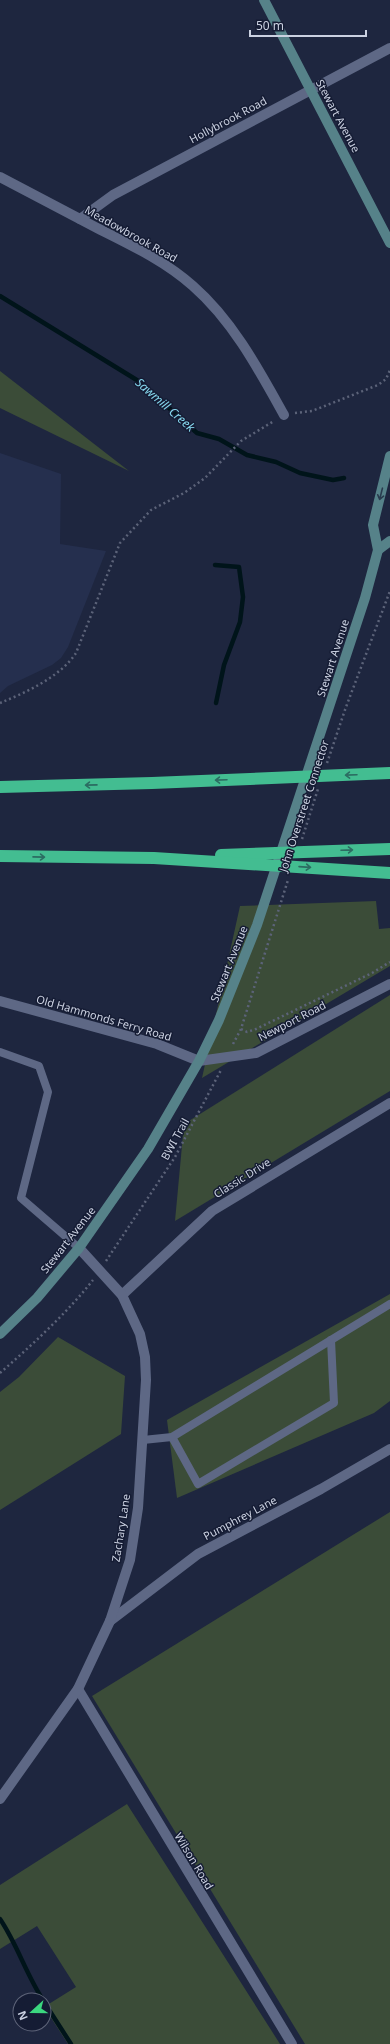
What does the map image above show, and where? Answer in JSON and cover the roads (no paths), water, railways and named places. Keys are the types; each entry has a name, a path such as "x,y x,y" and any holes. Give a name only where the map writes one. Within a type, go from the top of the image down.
{"highway":[{"path":"0,787 152,783 390,773"},
{"path":"154,858 390,849"},
{"path":"0,856 154,858 390,873"}],"street":[{"name":"Stewart Avenue","path":"264,0 390,243"},
{"name":"Hollybrook Road","path":"80,219 113,194 390,48"},
{"name":"Meadowbrook Road","path":"0,177 159,261 194,286 210,302 245,350 284,415"},
{"name":"Stewart Avenue","path":"0,1334 37,1298 79,1248 148,1149 199,1061 219,1020 257,925 365,598 378,550 373,525 390,456"},
{"path":"378,550 390,541"},
{"name":"Newport Road","path":"199,1061 256,1053 390,984"},
{"name":"Old Hammonds Ferry Road","path":"0,1001 157,1044 199,1061"},
{"name":"Classic Drive","path":"122,1295 212,1211 390,1103"},
{"name":"Zachary Lane","path":"0,1799 78,1689 110,1621 130,1560 138,1508 146,1380 145,1357 140,1334 122,1295 79,1248"},
{"name":"Pumphrey Lane","path":"110,1621 198,1554 320,1489 390,1449"},
{"name":"Wilson Road","path":"78,1689 292,2044"}],"lane":[{"path":"0,1052 39,1066 48,1092 21,1198 79,1248"},
{"path":"143,1440 172,1437 390,1304"},
{"path":"172,1437 198,1484 334,1403 331,1340"}],"waterway":[{"name":"Sawmill Creek","path":"0,296 140,382 197,433 219,439 247,455 276,462 300,473 333,480 344,478"},
{"path":"215,565 239,567 243,597 240,622 224,665 216,703"},
{"path":"0,1919 12,1939 38,1992"},
{"path":"52,2014 71,2044"}]}
